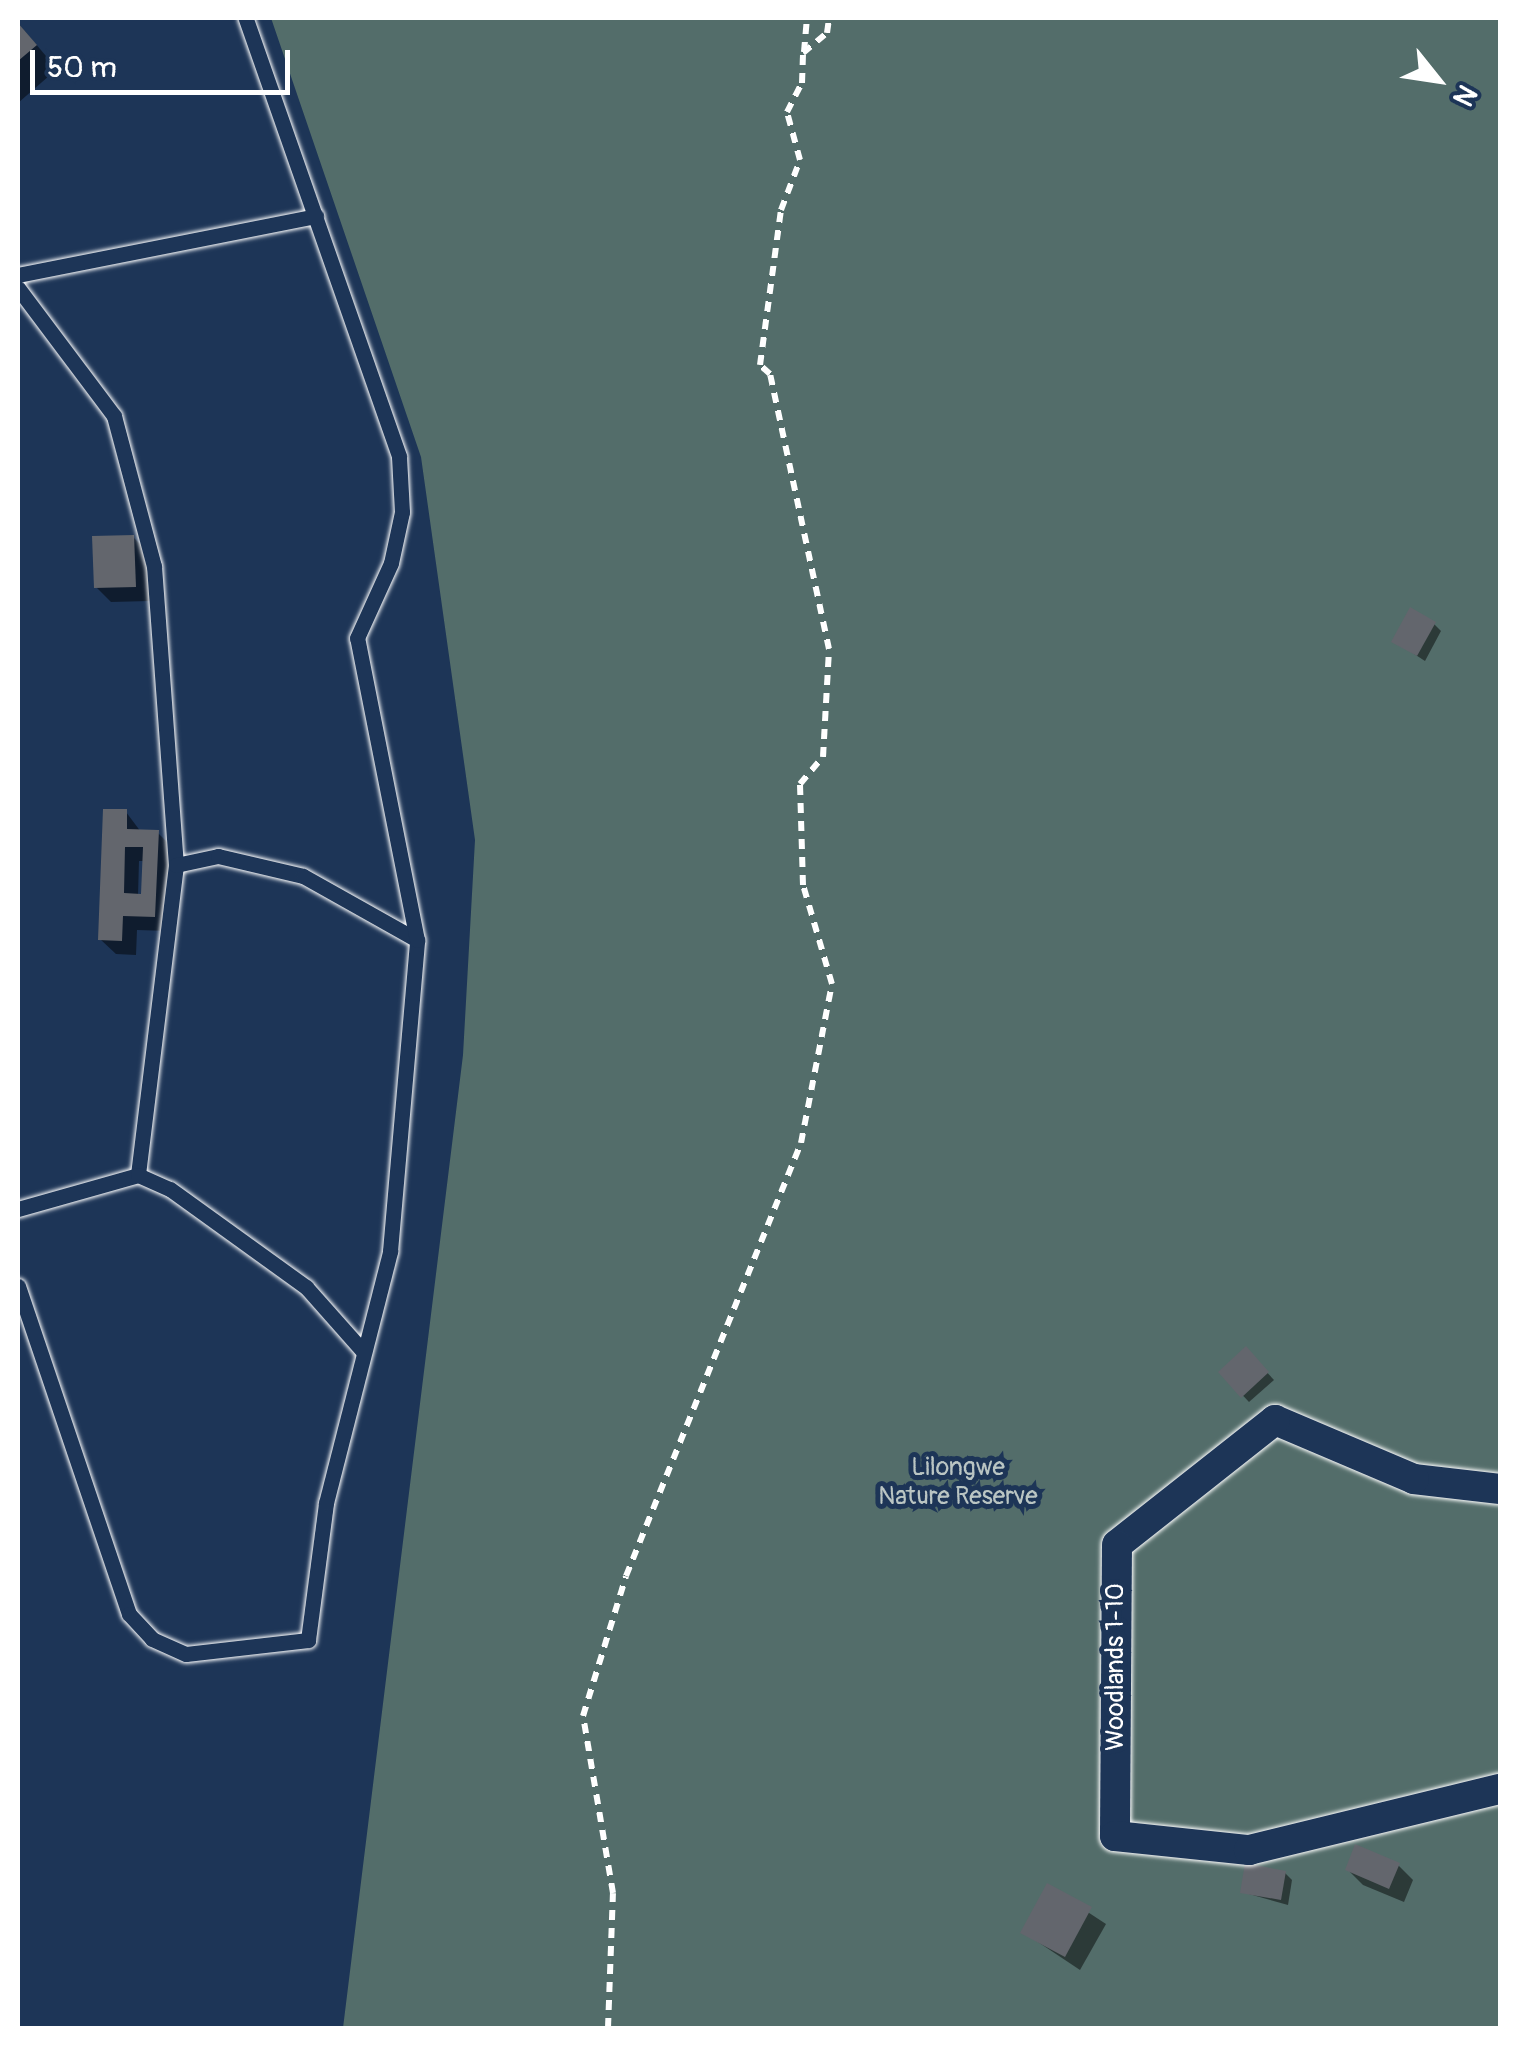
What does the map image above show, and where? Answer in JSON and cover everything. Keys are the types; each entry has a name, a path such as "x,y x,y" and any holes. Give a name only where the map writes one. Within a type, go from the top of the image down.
{"street":[{"name":"Woodlands 1-10","path":"1500,1488 1414,1480 1275,1420 1117,1545 1115,1836 1249,1850 1500,1788"}],"lane":[{"path":"18,1286 129,1614 152,1640 186,1654 308,1640 326,1502 390,1251 417,940 357,638 391,563 402,512 399,456 246,18"},
{"path":"18,275 316,216"},
{"path":"18,288 114,416 154,566 176,865 138,1175"},
{"path":"176,865 218,856 303,876 417,940"},
{"path":"18,1209 138,1175 170,1189 306,1287 362,1350"}],"path":[{"path":"608,2028 613,1893 584,1716 626,1576 801,1143 832,984 803,885 800,784 823,757 829,649 770,374 760,364 781,210 800,160 786,112 802,84 807,18"},
{"path":"804,53 827,33 829,18"}],"green space":[{"name":"Lilongwe Nature Reserve","path":"271,18 1500,18 1500,2028 343,2028 463,1055 475,840 421,457"}],"building":[{"path":"18,23 37,45 18,61"},
{"path":"134,535 136,587 94,588 92,536"},
{"path":"1410,607 1436,622 1417,656 1391,642"},
{"path":"103,809 127,809 127,829 159,830 155,917 123,916 122,941 98,940","holes":["125,847 143,847 141,894 124,893"]},
{"path":"1246,1346 1269,1372 1241,1398 1218,1372"},
{"path":"1355,1844 1400,1863 1389,1889 1345,1870"},
{"path":"1245,1863 1286,1871 1281,1900 1240,1893"},
{"path":"1047,1883 1092,1907 1065,1957 1020,1933"}]}
